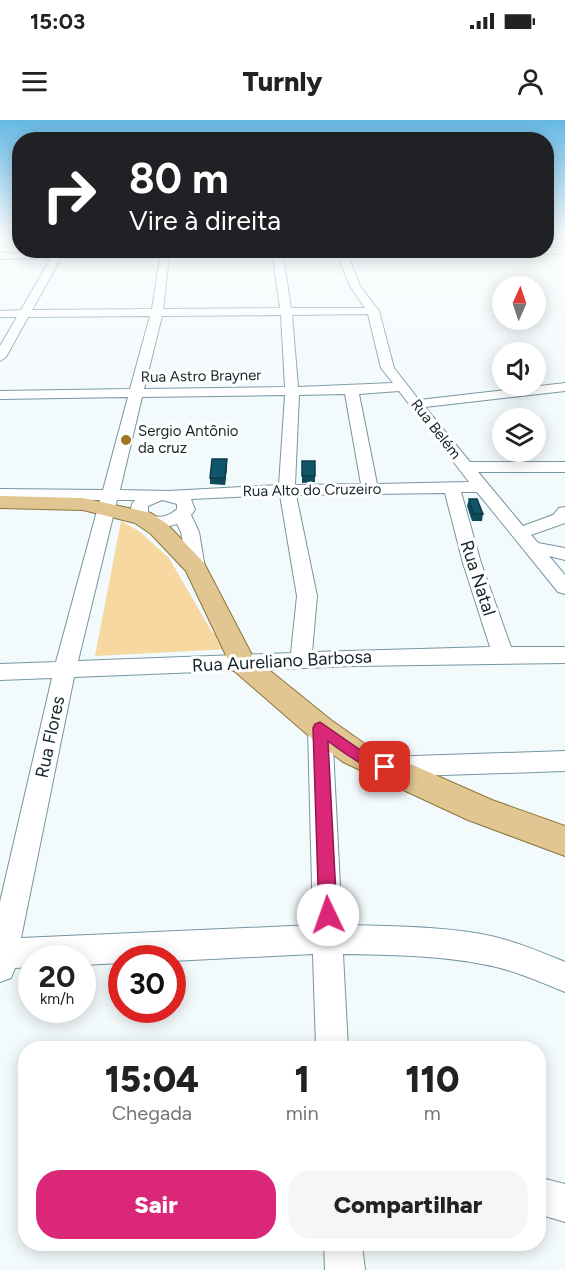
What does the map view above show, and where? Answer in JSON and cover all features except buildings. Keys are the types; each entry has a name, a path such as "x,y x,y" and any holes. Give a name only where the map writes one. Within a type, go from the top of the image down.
{"main road":[{"path":"0,502 45,501 83,504 108,501 143,518 159,530 196,568 243,663 320,728 354,753 480,810 565,841"}],"street":[{"path":"0,357 38,291"},
{"name":"Rua Flores","path":"1,958 65,670 157,312 160,291"},
{"path":"283,291 292,391 288,497 307,596 301,658"},
{"name":"Rua Belém","path":"358,291 373,311 388,368 438,434 565,588"},
{"path":"0,314 373,311"},
{"name":"Rua Astro Brayner","path":"0,395 351,390 403,387"},
{"path":"417,404 565,387"},
{"path":"351,390 370,488"},
{"path":"467,467 562,472"},
{"name":"Rua Alto do Cruzeiro","path":"143,518 162,522 184,512 370,488 454,495"},
{"name":"Rua Alto do Cruzeiro","path":"0,494 108,501 167,495 288,497 454,495"},
{"path":"454,495 488,494"},
{"path":"143,518 138,514 140,504 153,496 167,495 185,502 184,512 196,568"},
{"name":"Rua Natal","path":"454,495 472,563 503,654"},
{"path":"525,540 559,519 565,512"},
{"path":"525,540 565,554"},
{"name":"Rua Aureliano Barbosa","path":"0,672 243,663 301,658 565,655"},
{"path":"320,728 332,1041"},
{"path":"385,767 565,761"},
{"path":"1,958 329,939 432,942 483,949 521,959 565,977"},
{"path":"546,1197 565,1203"},
{"path":"344,1251 345,1270"}],"shaded area":[{"path":"121,521 139,531 169,558 212,632 231,649 95,656"}],"place":[{"name":"Sergio Antônio da cruz","path":"126,440"}],"route":[{"path":"328,915 320,728 354,753 385,767"}]}
